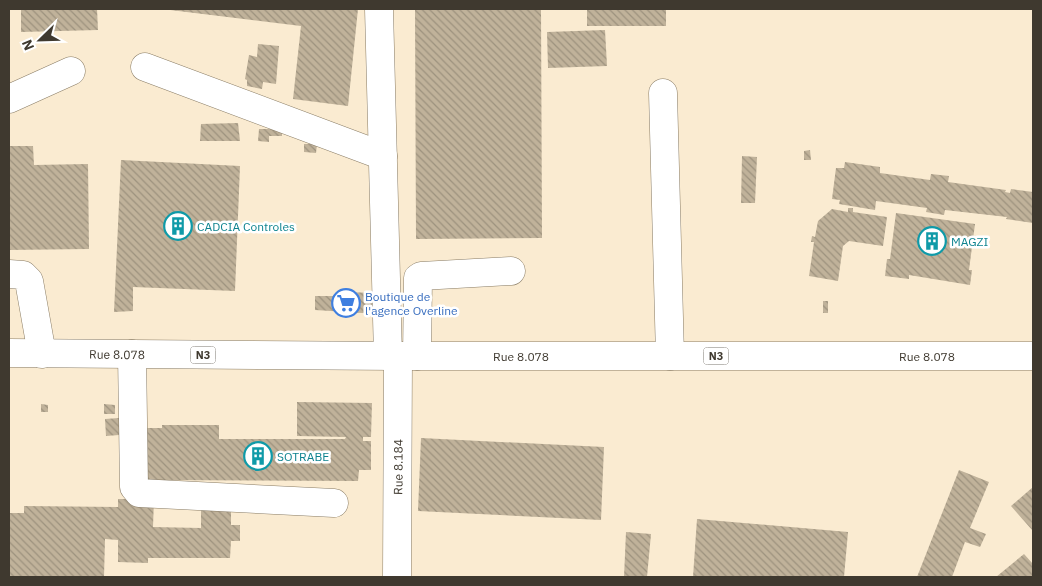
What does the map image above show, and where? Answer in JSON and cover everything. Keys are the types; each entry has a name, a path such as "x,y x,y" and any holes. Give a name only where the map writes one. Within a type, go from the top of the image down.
{"main road":[{"path":"379,9 383,156 401,356"},
{"path":"145,68 383,156"},
{"path":"9,99 71,71"},
{"path":"663,93 670,356"},
{"path":"401,356 418,278 421,276 511,271"},
{"path":"9,274 23,275 29,281 42,354"},
{"name":"Rue 8.078","path":"9,354 1033,356"},
{"path":"132,354 134,487 139,493 334,503"},
{"name":"Rue 8.184","path":"397,577 401,356"}],"building":[{"path":"21,9 97,9 98,30 21,32"},
{"path":"162,9 358,9 348,106 293,99 301,26"},
{"path":"415,9 541,9 542,238 416,239"},
{"path":"587,9 666,9 666,26 587,26"},
{"path":"605,30 607,66 548,68 547,32"},
{"path":"258,44 279,46 276,84 263,82 262,89 247,86 247,80 245,79 249,55 257,57"},
{"path":"270,122 282,122 282,136 269,136 269,142 258,141 259,129 270,129"},
{"path":"238,123 240,141 200,141 201,124"},
{"path":"304,144 317,144 316,153 304,152"},
{"path":"9,146 33,146 34,165 88,164 89,249 9,250"},
{"path":"810,150 811,160 804,160 804,151"},
{"path":"742,156 757,157 755,203 741,203"},
{"name":"CADCIA Controles","path":"121,160 240,166 235,291 133,287 133,311 114,312"},
{"path":"845,162 880,167 880,173 930,180 931,174 949,176 948,182 1006,190 1005,192 1010,193 1011,189 1033,192 1033,223 1006,219 1007,217 945,210 944,215 926,212 927,208 876,201 875,210 839,204 840,200 832,199 836,168 844,168"},
{"path":"848,208 853,208 853,212 887,217 883,246 849,241 843,246 838,281 809,276 814,242 811,242 812,236 815,237 818,221 832,209 848,212"},
{"name":"MAGZI","path":"896,213 975,224 969,270 972,270 970,285 909,275 909,279 885,276 887,259 890,259"},
{"name":"Boutique de l'agence Overline","path":"343,292 378,293 378,314 315,310 315,296 336,296"},
{"path":"823,301 828,301 828,313 823,313"},
{"name":"SOTRABE","path":"297,402 372,403 371,437 363,437 363,441 371,441 371,470 359,470 358,481 145,480 145,428 162,428 162,425 219,425 219,439 345,439 346,437 297,436"},
{"path":"41,404 48,405 48,412 41,412"},
{"path":"104,404 115,405 115,414 104,414"},
{"path":"119,418 131,431 119,431 119,435 106,436 105,419"},
{"path":"421,438 604,447 601,520 418,511"},
{"path":"959,470 989,482 970,528 986,534 980,547 965,542 952,577 917,577"},
{"path":"1033,487 1033,531 1011,506"},
{"path":"118,499 154,499 153,527 201,528 201,505 231,505 231,525 240,525 240,541 231,541 230,558 148,558 148,563 118,562 118,540 105,539 104,577 9,577 9,513 24,513 24,506 118,507"},
{"path":"697,519 848,532 844,577 693,577"},
{"path":"626,532 651,534 647,577 624,577"},
{"path":"1024,554 1033,564 1033,577 996,577"}],"place":[{"name":"CADCIA Controles","path":"178,226"},
{"name":"MAGZI","path":"932,241"},
{"name":"Boutique de l'agence Overline","path":"346,303"},
{"name":"SOTRABE","path":"258,456"}]}
